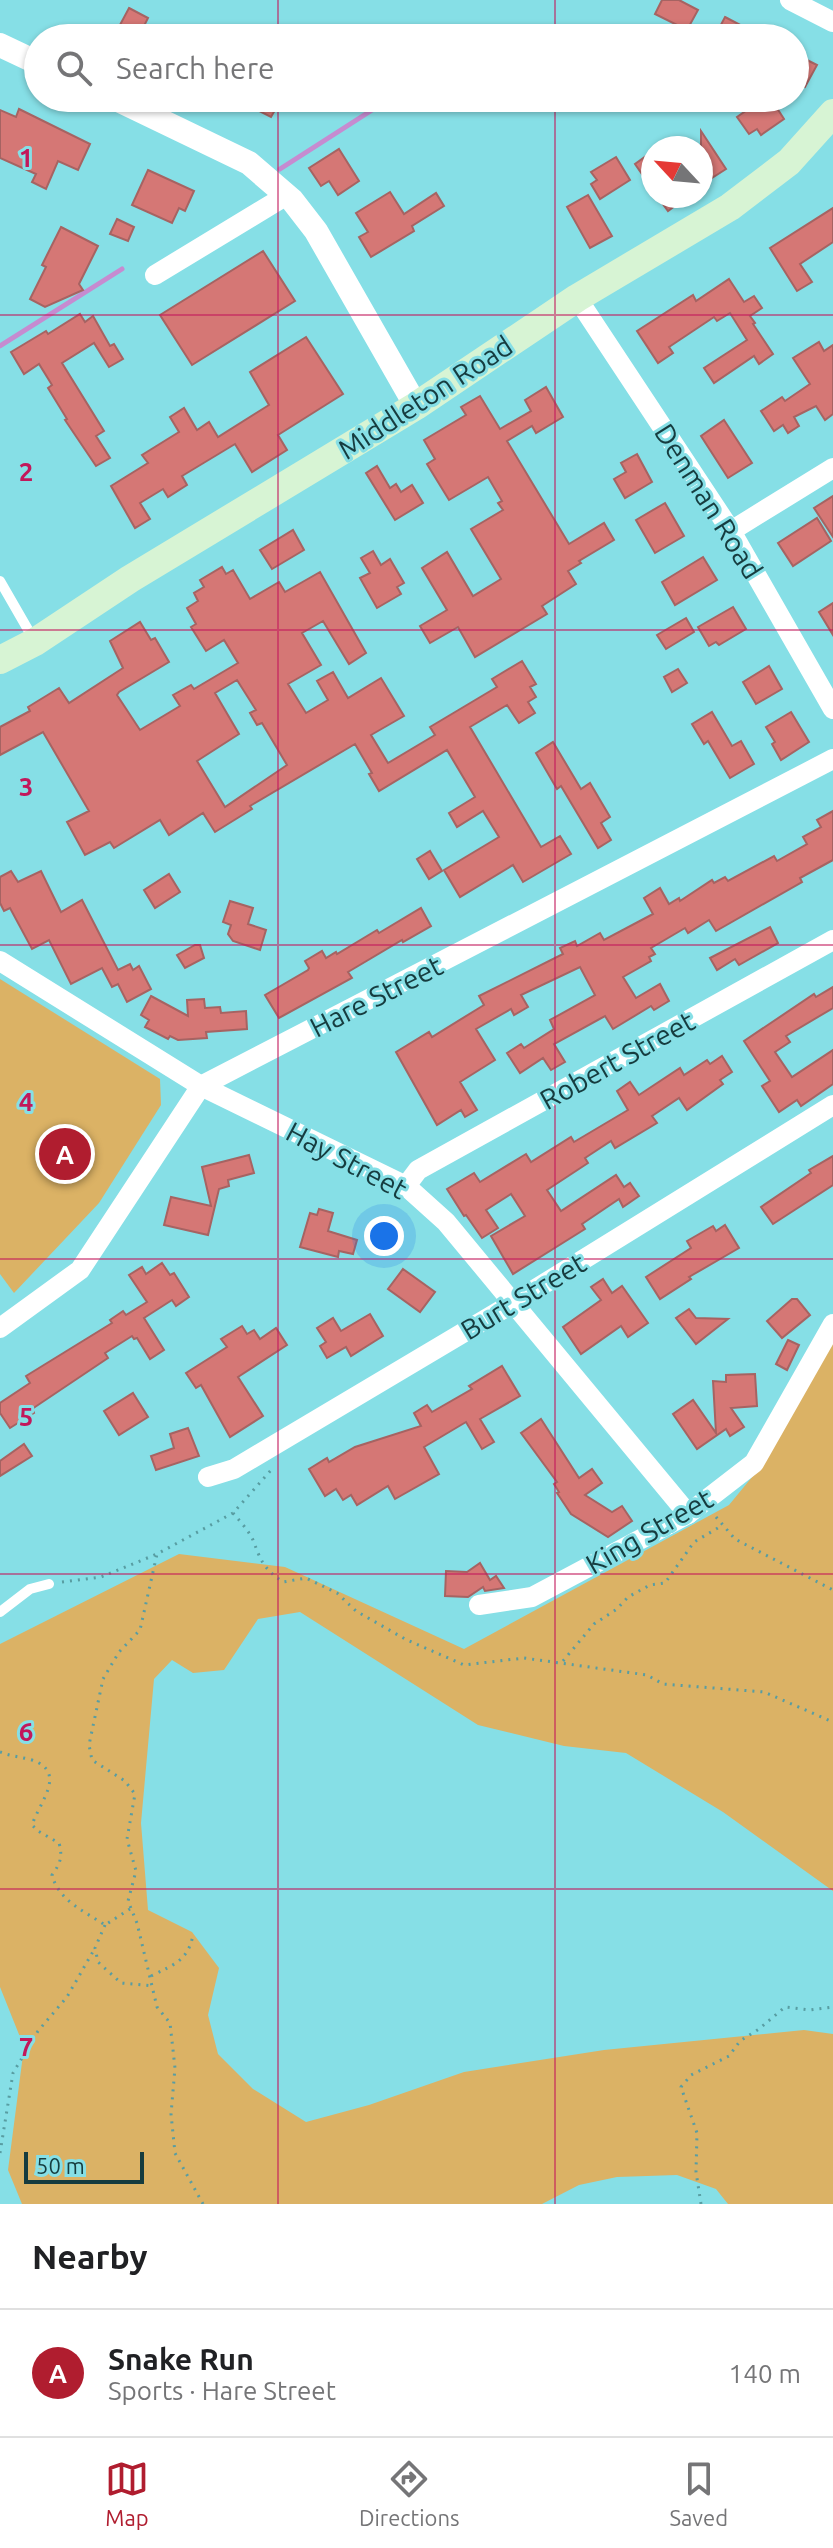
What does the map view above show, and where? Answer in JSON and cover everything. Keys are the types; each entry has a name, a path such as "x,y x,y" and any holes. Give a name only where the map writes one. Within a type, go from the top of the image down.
{"main road":[{"name":"Middleton Road","path":"0,660 35,642 130,579 416,406 577,298 730,207 789,162 833,113"}],"street":[{"path":"790,0 833,22"},
{"path":"0,45 24,56"},
{"path":"143,112 249,163 287,195 316,231 416,406"},
{"path":"155,275 287,195"},
{"name":"Denman Road","path":"577,298 731,531 833,709"},
{"path":"731,531 833,468"},
{"name":"Hare Street","path":"0,1328 80,1270 201,1086 833,759"},
{"name":"Robert Street","path":"406,1186 418,1170 833,940"},
{"name":"Hay Street","path":"0,961 201,1086 406,1186 446,1222 513,1303 696,1508"},
{"name":"Burt Street","path":"208,1477 234,1469 513,1303 833,1105"},
{"name":"King Street","path":"479,1605 532,1597 696,1508 754,1463 833,1324"}],"lane":[{"path":"0,581 35,642"},
{"path":"0,1612 30,1589 49,1584"}],"path":[{"path":"696,1508 723,1525 735,1539 833,1590"},
{"path":"49,1584 101,1577 157,1554 233,1513 252,1538 258,1557 270,1573 283,1582 306,1578 337,1593 356,1611 405,1639 464,1665 524,1658 647,1675 663,1684 764,1692 833,1722"},
{"path":"562,1663 594,1624 617,1609 628,1597 650,1585 665,1583 694,1542 723,1525"},
{"path":"157,1554 140,1630 119,1652 103,1679 89,1745 92,1760 125,1781 135,1794 127,1839 136,1871 128,1901 154,1986 157,2007 170,2023 175,2068 171,2114 175,2153 203,2204"},
{"path":"0,1752 35,1761 48,1773 51,1784 32,1825 59,1843 62,1853 59,1866 52,1875 55,1887 62,1897 105,1925"},
{"path":"0,2153 13,2073 38,2031 67,1997 105,1925 131,1909"},
{"path":"151,1976 177,1963 190,1950 193,1935"},
{"path":"95,1948 98,1962 121,1983 154,1986"},
{"path":"701,2204 696,2172 697,2133 681,2087 691,2075 729,2056 740,2041 785,2007 810,2010 833,2007"}],"shaded area":[{"path":"0,979 160,1079 161,1105 99,1203 14,1293 0,1274"},
{"path":"833,1314 833,1891 723,1812 626,1753 564,1746 478,1725 300,1612 258,1619 224,1670 193,1673 172,1660 154,1679 141,1823 148,1910 192,1932 219,1968 208,2015 218,2054 253,2089 306,2122 369,2105 464,2072 604,2050 804,2030 833,2034 833,2204 728,2204 716,2189 677,2175 617,2177 579,2185 542,2204 22,2204 8,2170 24,2047 0,1987 0,1644 179,1554 285,1567 464,1649 729,1505 762,1465"}],"building":[{"path":"662,0 679,0 698,10 690,24 675,24 655,14"},
{"path":"129,8 148,18 145,24 120,24"},
{"path":"725,17 738,24 721,24"},
{"path":"809,61 817,65 809,80"},
{"path":"19,109 90,144 78,170 58,161 46,189 32,182 36,174 0,158 0,110 16,117"},
{"path":"744,112 780,112 784,119 761,135 757,129 749,134 737,117"},
{"path":"339,149 359,181 338,195 329,181 321,186 309,168"},
{"path":"713,149 726,169 713,177"},
{"path":"616,157 630,180 600,199 591,184 597,180 591,172"},
{"path":"148,170 194,191 185,211 179,208 172,223 132,205"},
{"path":"390,192 404,214 436,193 444,206 412,226 414,231 371,257 359,237 368,232 356,213"},
{"path":"588,195 612,236 590,248 567,207"},
{"path":"833,208 833,242 800,264 812,282 797,291 770,248"},
{"path":"117,219 134,227 128,241 110,234"},
{"path":"61,227 98,246 79,284 83,290 45,307 30,299 46,267 42,265"},
{"path":"263,251 295,301 192,365 160,315"},
{"path":"729,279 744,302 754,296 762,308 750,316 773,354 759,364 754,356 714,383 704,368 747,340 730,313 717,321 714,317 669,347 673,353 658,363 637,331 693,295 696,301"},
{"path":"80,314 85,322 93,316 110,346 114,344 123,359 109,367 94,343 62,363 104,431 96,436 110,458 96,466 65,420 48,388 52,385 39,364 24,374 11,352"},
{"path":"306,337 343,394 278,435 287,450 252,472 235,444 182,476 187,485 168,497 163,489 140,503 150,519 135,528 111,486 148,463 142,455 179,432 170,417 184,408 197,430 209,422 218,437 269,405 250,372"},
{"path":"819,342 824,351 833,345 833,414 825,420 816,406 794,417 799,426 788,433 783,425 774,431 761,411 782,397 785,401 810,384 793,358"},
{"path":"546,387 563,417 536,433 532,426 507,441 569,544 604,523 614,540 568,571 576,584 542,606 547,614 475,657 458,627 430,643 420,626 447,610 422,568 447,552 473,596 501,579 471,529 503,510 498,503 502,501 488,477 449,500 427,464 435,459 424,440 466,415 461,407 480,396 500,429 531,411 525,400"},
{"path":"724,420 752,463 728,478 701,436"},
{"path":"637,454 652,482 625,498 614,479 626,472 621,463"},
{"path":"377,466 390,488 396,484 401,492 412,485 423,503 395,520 366,473"},
{"path":"833,496 833,537 814,508"},
{"path":"665,503 684,536 655,553 636,520"},
{"path":"817,518 831,541 793,566 778,543"},
{"path":"293,530 304,550 272,569 260,550"},
{"path":"373,551 381,565 390,559 404,583 397,587 401,594 377,608 360,578 370,573 361,558"},
{"path":"703,557 717,580 675,605 662,582"},
{"path":"222,567 226,574 233,570 250,599 279,582 285,592 320,572 366,653 349,664 323,621 302,633 321,665 288,684 306,713 328,700 317,681 333,672 348,698 381,678 404,716 371,735 388,763 435,735 430,727 497,687 492,679 522,661 536,684 530,687 536,697 528,702 535,713 519,723 507,705 470,727 541,847 560,836 571,854 523,882 513,865 460,897 444,870 499,837 483,811 457,827 449,813 475,797 447,750 379,791 355,744 250,806 252,809 215,832 203,813 169,835 160,820 114,848 110,842 85,855 67,822 89,811 43,732 0,755 0,727 30,711 28,707 59,688 69,703 123,668 110,641 140,622 151,640 155,638 169,662 117,695 140,730 180,706 173,695 191,685 194,689 238,663 224,640 206,651 191,627 196,624 187,608 198,601 194,593 204,587 200,580","holes":["237,680 256,710 250,713 257,725 262,723 287,765 225,807 197,761 239,734 215,693"]},
{"path":"833,603 833,635 819,612"},
{"path":"733,607 746,629 719,645 716,642 709,646 698,627"},
{"path":"686,618 694,632 666,649 657,635"},
{"path":"769,666 782,689 756,704 743,682"},
{"path":"678,669 687,683 672,692 664,677"},
{"path":"712,712 732,746 741,741 754,764 730,778 708,741 704,744 692,724"},
{"path":"791,712 809,742 781,760 766,727"},
{"path":"553,742 581,789 590,783 610,817 601,823 611,840 598,848 561,786 557,789 536,753"},
{"path":"833,811 833,860 800,878 802,882 716,931 709,920 688,933 685,928 651,948 655,954 649,957 651,961 623,977 636,998 660,984 669,1001 654,1010 651,1006 613,1029 605,1016 554,1044 565,1062 551,1070 543,1058 520,1073 507,1053 521,1044 524,1048 554,1029 550,1020 595,995 580,967 521,995 528,1007 514,1015 511,1009 476,1029 495,1060 460,1082 477,1110 465,1117 461,1110 437,1125 396,1052 429,1032 432,1037 484,1005 479,996 563,954 560,948 575,941 577,946 600,933 604,940 653,914 644,898 660,888 669,904 679,898 680,901 712,880 714,883 725,877 728,881 774,856 777,861 807,844 803,837 821,827 817,820"},
{"path":"430,851 442,871 429,879 417,859"},
{"path":"11,871 18,882 41,871 61,912 82,900 118,970 130,964 133,970 139,966 151,989 127,1002 118,984 112,987 102,968 71,984 49,940 32,949 10,908 4,911 0,903 0,877"},
{"path":"169,874 180,892 155,908 144,890"},
{"path":"230,901 253,908 248,924 266,930 260,950 233,941 228,934 231,925 223,922"},
{"path":"421,908 431,926 348,972 352,978 279,1018 265,995 308,970 305,961 322,951 326,958 337,954"},
{"path":"770,927 778,943 739,965 735,959 717,970 710,958"},
{"path":"200,945 204,958 185,968 177,955"},
{"path":"833,987 833,1008 786,1036 790,1042 775,1052 792,1077 833,1050 833,1084 801,1106 797,1100 779,1112 762,1086 770,1081 744,1041 814,994 816,997"},
{"path":"151,996 188,1016 187,1000 204,999 205,1008 220,1007 221,1013 246,1011 247,1029 206,1032 207,1038 178,1040 170,1036 168,1039 145,1027 149,1020 141,1015"},
{"path":"722,1056 732,1072 720,1080 723,1084 687,1110 679,1098 652,1116 657,1123 615,1148 611,1141 585,1158 588,1163 547,1190 561,1211 616,1175 624,1187 630,1183 639,1196 623,1207 619,1199 582,1224 585,1229 513,1274 491,1236 525,1216 511,1194 486,1210 498,1228 482,1238 447,1189 474,1173 480,1182 526,1154 531,1162 571,1137 574,1142 628,1110 617,1091 630,1082 639,1095 680,1068 684,1075 707,1060 710,1064"},
{"path":"249,1155 254,1173 228,1180 229,1186 219,1189 208,1235 164,1225 171,1197 211,1206 202,1167"},
{"path":"833,1156 833,1185 773,1224 761,1207 811,1173 809,1170"},
{"path":"319,1209 333,1213 328,1231 357,1240 353,1254 339,1251 338,1257 300,1247 310,1213 317,1215"},
{"path":"725,1225 739,1248 689,1277 691,1279 660,1299 646,1277 691,1248 687,1241 713,1226 716,1231"},
{"path":"162,1263 170,1275 174,1273 189,1297 176,1306 172,1300 144,1318 164,1350 150,1359 137,1338 132,1336 105,1353 108,1358 32,1409 34,1413 10,1428 0,1413 0,1403 30,1383 26,1376 112,1323 110,1320 123,1311 126,1315 147,1302 129,1275 142,1267 146,1274"},
{"path":"403,1269 435,1292 420,1312 388,1289"},
{"path":"603,1279 612,1293 622,1286 648,1323 628,1337 621,1326 581,1354 563,1327 601,1300 591,1287"},
{"path":"792,1299 797,1299 810,1315 782,1338 767,1321"},
{"path":"689,1309 696,1318 728,1319 696,1344 676,1318"},
{"path":"370,1314 383,1336 351,1356 346,1347 327,1358 320,1346 326,1342 317,1328 333,1318 341,1331"},
{"path":"242,1326 247,1334 254,1330 260,1339 276,1328 287,1345 238,1377 263,1416 230,1437 201,1385 196,1388 186,1373 227,1347 221,1339"},
{"path":"788,1340 799,1345 787,1370 776,1364"},
{"path":"502,1366 520,1396 480,1419 494,1442 482,1449 466,1422 424,1447 439,1474 395,1499 388,1486 357,1505 351,1495 343,1500 336,1489 325,1496 309,1469 355,1447 421,1426 414,1413 427,1405 432,1412 472,1389 469,1386"},
{"path":"755,1374 757,1406 731,1408 744,1427 730,1436 726,1429 697,1449 673,1414 693,1400 716,1433 713,1381 726,1382 726,1375"},
{"path":"133,1393 148,1417 119,1435 104,1411"},
{"path":"541,1419 579,1478 592,1469 602,1483 585,1495 612,1512 622,1506 632,1521 608,1537 571,1514 557,1493 554,1484 557,1482 521,1433"},
{"path":"188,1428 199,1456 156,1470 151,1456 174,1448 170,1434"},
{"path":"24,1444 32,1456 0,1476 0,1461"},
{"path":"480,1563 490,1580 496,1576 504,1588 485,1591 483,1587 468,1597 445,1596 446,1571 467,1572"}],"waterway":[{"path":"280,169 369,112"},
{"path":"0,346 122,269"}],"place":[{"name":"Snake Run","path":"65,1154"}]}
